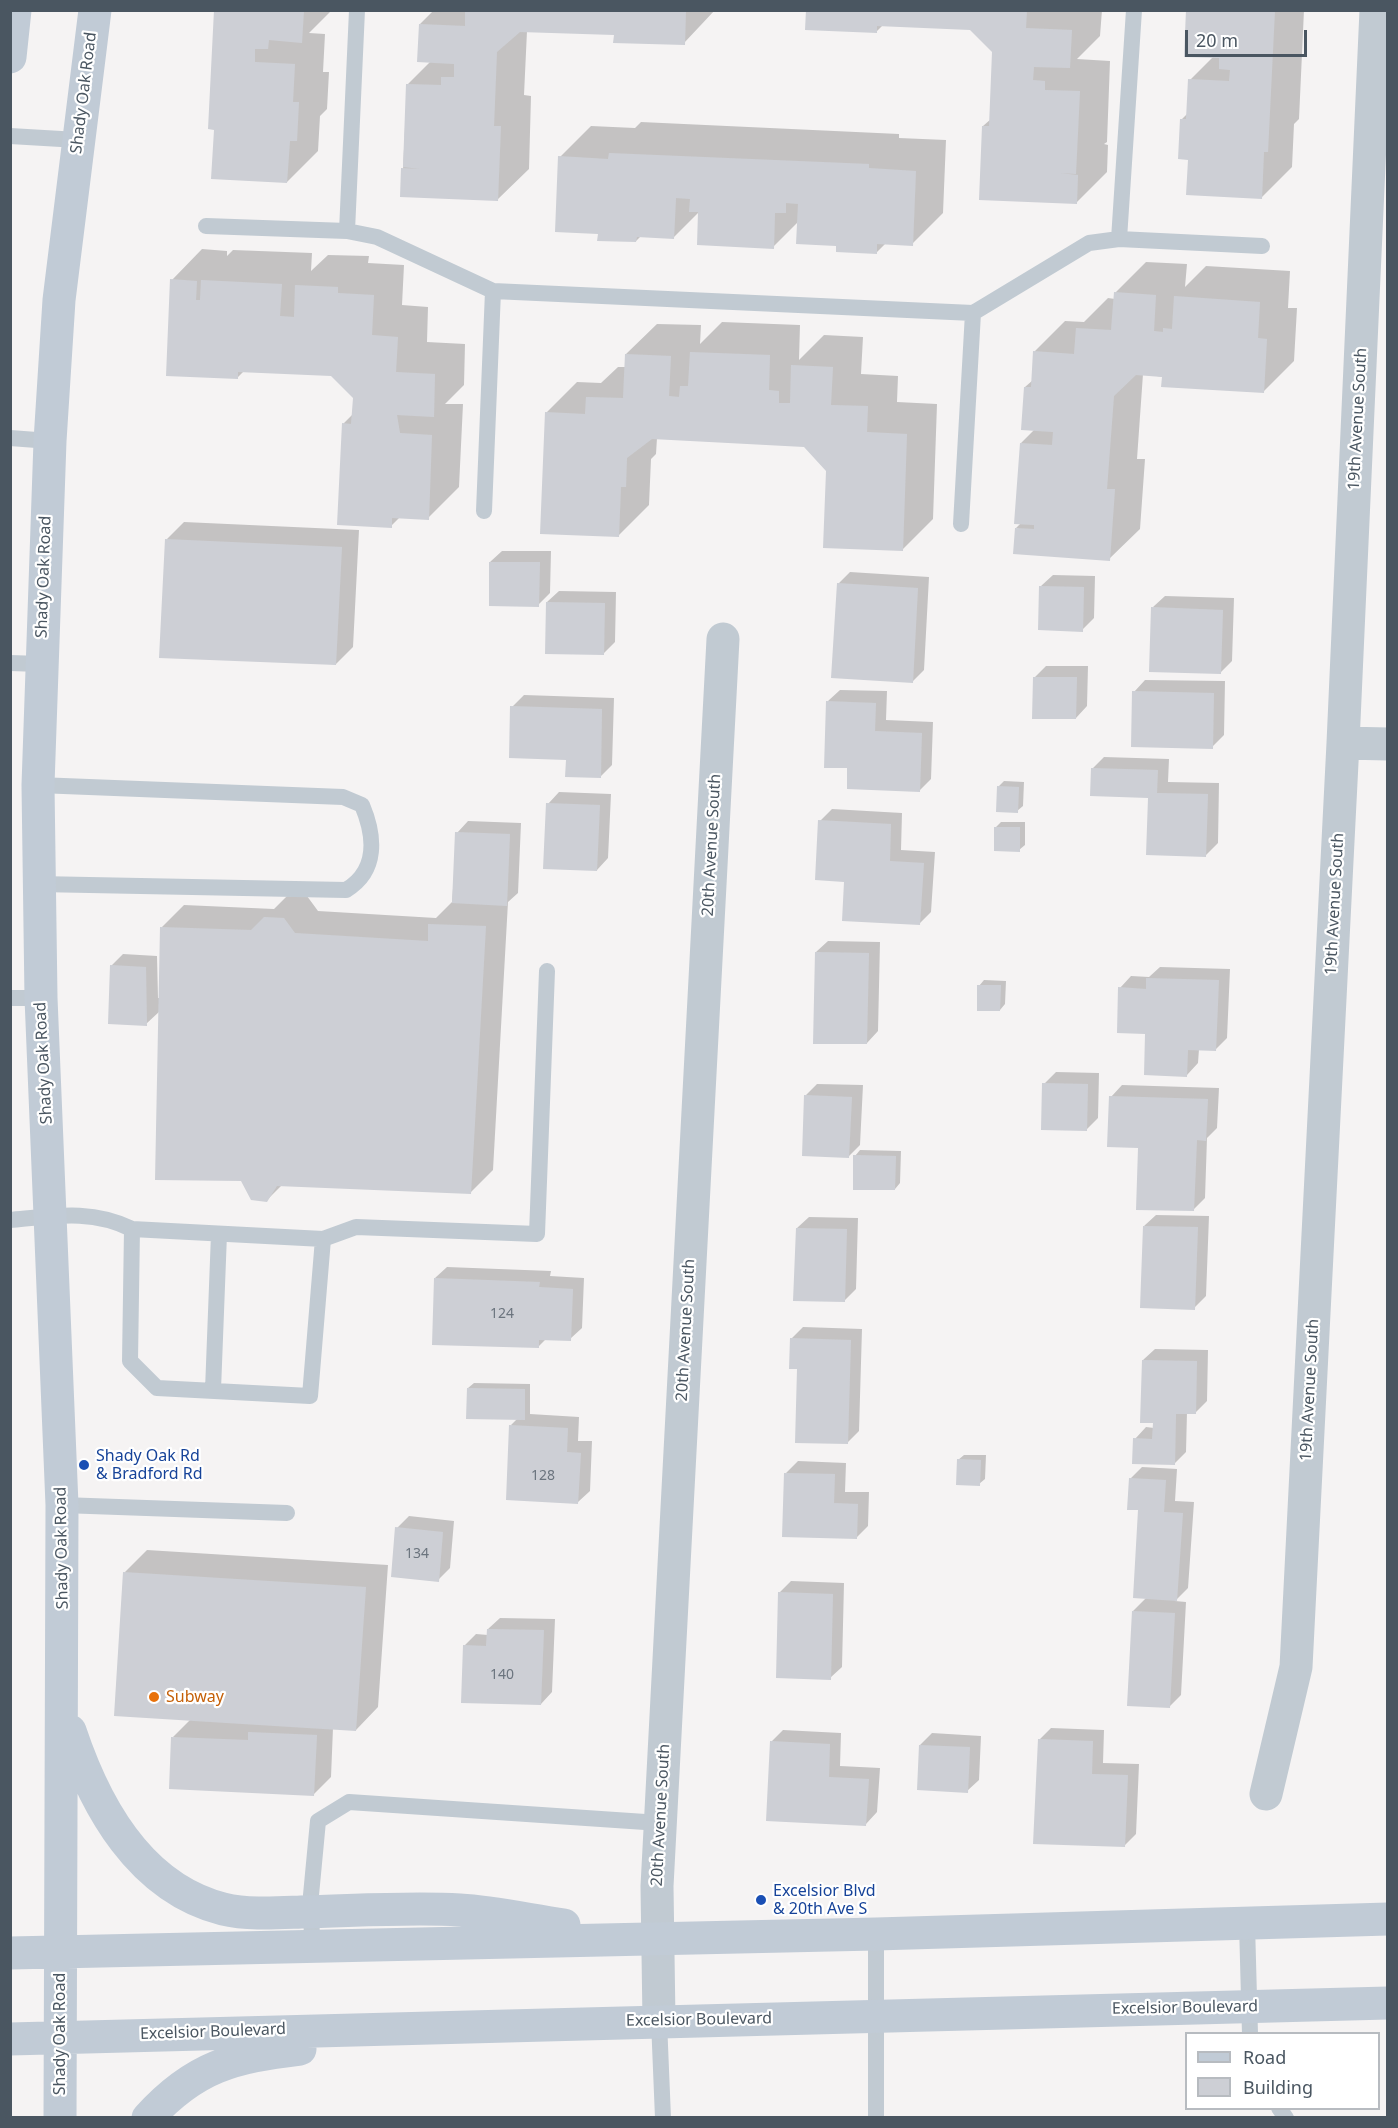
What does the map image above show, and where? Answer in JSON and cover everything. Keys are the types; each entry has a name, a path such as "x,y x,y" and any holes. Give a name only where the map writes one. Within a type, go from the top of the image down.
{"main road":[{"path":"10,57 15,10"},
{"name":"Shady Oak Road","path":"60,2118 62,1505 51,1216 26,998 38,884 38,785 26,664 50,441 59,300 95,10"},
{"path":"63,1712 82,1768 106,1815 131,1849 161,1880 192,1897 224,1909 263,1913 460,1910 657,1938"},
{"path":"10,1953 876,1934 1388,1919"},
{"name":"Excelsior Boulevard","path":"10,2039 876,2016 1249,2020 1388,2003"},
{"path":"148,2118 187,2083 217,2065 250,2055 522,2024"}],"street":[{"name":"19th Avenue South","path":"1266,1794 1296,1667 1343,743 1376,10"},
{"name":"20th Avenue South","path":"659,2021 657,1938 660,1822 723,639"},
{"path":"1343,743 1388,744"}],"lane":[{"path":"347,231 357,10"},
{"path":"1119,239 1134,10"},
{"path":"10,136 78,140"},
{"path":"206,226 347,231 377,237 493,291 973,313 1089,243 1119,239 1262,246"},
{"path":"484,511 493,291"},
{"path":"961,524 973,313"},
{"path":"10,438 50,441"},
{"path":"38,785 343,797 362,805 368,819 373,849 369,867 357,884 346,890 38,884"},
{"path":"10,1220 92,1215 112,1219 132,1229 323,1239 356,1227 537,1234 547,970"},
{"path":"132,1229 130,1361 157,1388 310,1396 323,1239"},
{"path":"213,1390 219,1234"},
{"path":"62,1505 288,1513"},
{"path":"312,1947 318,1821 349,1802 660,1822"},
{"path":"1247,1924 1249,2020"},
{"path":"876,1934 876,2118"},
{"path":"659,2021 663,2118"}],"building":[{"path":"214,10 304,10 302,43 269,40 268,49 255,49 255,62 295,64 293,102 299,102 297,141 290,141 287,183 211,179 214,130 208,129"},
{"path":"465,10 686,10 685,45 613,43 614,35 520,32 497,52 494,126 501,126 498,201 400,197 401,168 420,169 403,167 406,84 441,85 441,77 454,77 454,64 417,62 419,24 465,26"},
{"path":"806,10 1027,10 1026,28 1072,30 1070,68 1034,67 1033,80 1045,81 1045,90 1080,91 1076,174 1059,173 1078,175 1077,204 979,200 982,126 989,126 992,52 970,30 877,26 877,33 805,30"},
{"path":"1186,10 1275,10 1268,152 1264,152 1262,199 1186,195 1188,160 1178,159 1180,119 1186,119 1188,79 1229,81 1230,70 1219,69 1219,58 1184,57"},
{"path":"609,153 869,164 869,168 916,171 913,246 877,244 877,254 836,252 836,246 796,244 798,204 786,203 786,213 775,213 774,249 697,245 698,212 689,212 690,199 676,198 674,239 637,237 636,242 597,241 598,234 555,232 558,156 608,159"},
{"path":"170,279 197,281 196,300 200,300 201,280 282,284 280,316 294,317 295,285 338,287 338,293 374,295 372,335 398,337 396,372 435,374 434,417 397,415 400,433 432,435 429,520 392,518 392,528 337,525 342,423 351,424 353,398 331,376 238,372 238,379 166,376"},
{"path":"1114,292 1156,295 1154,331 1163,332 1163,328 1172,329 1174,296 1260,302 1258,338 1267,339 1264,393 1161,387 1162,377 1136,375 1114,396 1107,489 1115,489 1110,561 1013,554 1015,528 1034,529 1034,525 1014,524 1020,443 1052,445 1053,432 1021,430 1024,387 1031,387 1033,351 1074,354 1076,328 1111,330"},
{"path":"690,352 770,355 769,390 779,391 779,403 790,403 791,365 833,367 831,405 868,406 867,432 907,434 903,551 823,548 826,471 804,447 652,439 627,458 626,487 621,487 619,537 540,534 545,412 585,414 586,397 623,398 625,354 671,356 669,396 679,397 680,386 688,386"},
{"path":"165,539 342,547 336,665 159,658"},
{"path":"489,562 540,562 539,607 489,606"},
{"path":"837,583 918,588 913,683 831,678"},
{"path":"1039,586 1084,587 1083,632 1038,630"},
{"path":"546,602 605,603 604,655 545,654"},
{"path":"1151,607 1223,610 1221,674 1149,672"},
{"path":"1033,677 1077,677 1076,719 1032,719"},
{"path":"1132,691 1214,693 1213,749 1131,747"},
{"path":"826,701 876,703 875,731 922,733 920,792 847,789 847,768 824,768"},
{"path":"510,706 602,709 601,778 565,777 566,760 509,758"},
{"path":"1091,768 1158,770 1157,793 1208,794 1206,857 1146,855 1148,798 1090,796"},
{"path":"997,786 1019,787 1018,813 996,812"},
{"path":"546,803 600,805 597,871 543,869"},
{"path":"818,820 891,824 890,861 924,863 920,925 842,921 844,882 815,880"},
{"path":"994,827 1020,827 1020,852 994,851"},
{"path":"455,832 510,834 507,906 452,903"},
{"path":"264,917 284,918 295,933 428,941 428,924 486,926 471,1194 277,1186 267,1202 251,1200 241,1181 155,1180 160,927 251,930"},
{"path":"815,952 869,953 867,1044 813,1044"},
{"path":"110,965 146,967 147,1026 108,1024"},
{"path":"1146,978 1219,980 1216,1051 1188,1050 1187,1077 1144,1075 1145,1034 1117,1033 1118,987 1146,989"},
{"path":"977,985 1001,985 1000,1011 977,1011"},
{"path":"1042,1083 1088,1084 1087,1131 1041,1130"},
{"path":"804,1095 852,1097 849,1158 802,1156"},
{"path":"1109,1096 1208,1099 1206,1141 1197,1140 1194,1211 1136,1210 1138,1148 1107,1147"},
{"path":"853,1155 896,1156 895,1190 853,1190"},
{"path":"1143,1226 1198,1227 1195,1310 1140,1308"},
{"path":"796,1228 847,1229 845,1302 793,1301"},
{"path":"434,1278 540,1282 539,1287 573,1289 571,1341 539,1340 539,1348 432,1345"},
{"path":"790,1338 851,1340 848,1444 795,1443 797,1369 789,1369"},
{"path":"1142,1360 1197,1361 1196,1414 1176,1414 1175,1465 1132,1464 1133,1438 1152,1439 1153,1423 1140,1423"},
{"path":"467,1388 525,1389 525,1420 466,1419"},
{"path":"509,1425 568,1428 567,1452 581,1453 578,1504 506,1500"},
{"path":"957,1459 981,1460 980,1486 956,1485"},
{"path":"784,1473 835,1474 834,1503 858,1504 857,1539 782,1537"},
{"path":"1129,1478 1166,1480 1164,1512 1183,1513 1177,1601 1133,1598 1138,1510 1127,1510"},
{"path":"395,1527 443,1532 439,1582 391,1577"},
{"path":"123,1572 366,1587 356,1731 114,1716"},
{"path":"778,1592 833,1594 831,1680 776,1678"},
{"path":"1132,1611 1175,1613 1170,1708 1127,1706"},
{"path":"487,1629 544,1630 541,1705 461,1703 463,1645 486,1646"},
{"path":"248,1732 317,1735 314,1796 169,1789 171,1737 248,1740"},
{"path":"1038,1739 1093,1741 1092,1774 1128,1775 1125,1847 1033,1844"},
{"path":"770,1741 830,1744 829,1777 869,1779 866,1826 766,1821"},
{"path":"919,1745 970,1747 968,1793 917,1790"}],"place":[{"name":"Shady Oak Rd & Bradford Rd","path":"84,1465"},
{"name":"Subway","path":"154,1697"},
{"name":"Excelsior Blvd & 20th Ave S","path":"761,1900"}]}
